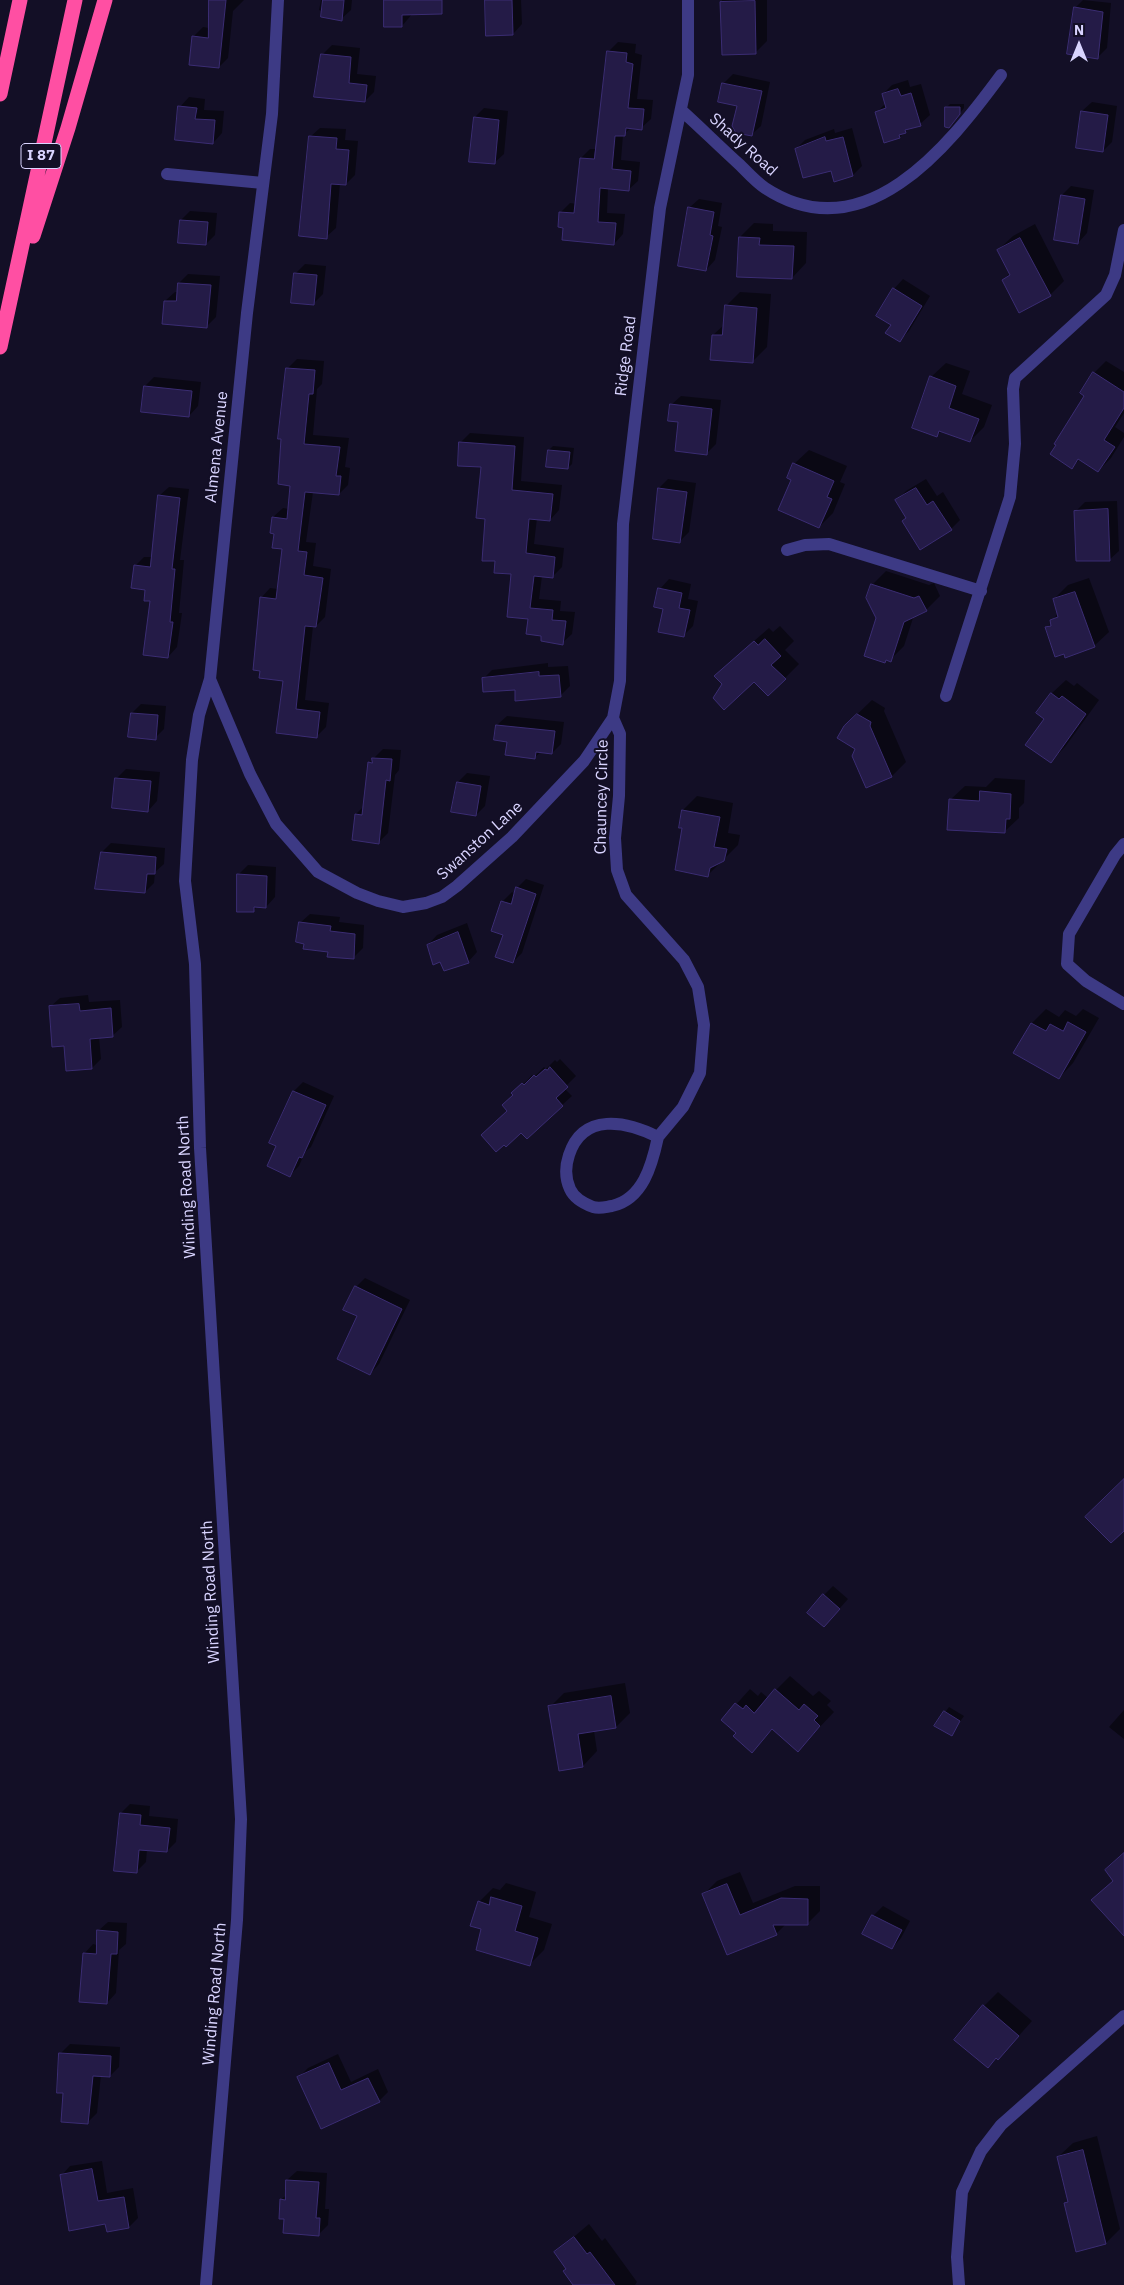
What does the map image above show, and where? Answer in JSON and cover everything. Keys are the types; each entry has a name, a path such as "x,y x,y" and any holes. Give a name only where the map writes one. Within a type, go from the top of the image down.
{"highway":[{"path":"0,94 20,0"},
{"name":"I 87","path":"0,347 75,0"},
{"path":"8,311 68,128 105,0"}],"street":[{"name":"Almena Avenue","path":"186,896 192,760 199,715 210,679 247,313 272,114 278,0"},
{"name":"Ridge Road","path":"613,718 620,681 623,524 660,208 688,76 688,0"},
{"name":"Shady Road","path":"681,110 764,188 801,205 835,207 860,204 904,182 938,153 965,124 1001,75"},
{"path":"167,174 263,183"},
{"path":"946,696 1010,497 1015,444 1012,399 1015,378 1106,295 1114,276 1124,230"},
{"path":"787,550 805,545 829,544 981,591"},
{"name":"Swanston Lane","path":"210,679 250,774 276,824 318,872 358,893 378,901 403,907 426,904 442,897 512,838 584,761 613,718"},
{"name":"Chauncey Circle","path":"613,718 620,734 619,796 615,838 617,870 626,895 684,960 698,987 704,1025 700,1073 683,1107 658,1138 653,1162 638,1190 621,1204 600,1208 584,1204 570,1191 566,1175 567,1161 572,1144 587,1130 603,1124 619,1124 640,1128 658,1138"},
{"path":"1124,844 1115,855 1069,934 1067,964 1086,981 1124,1004"},
{"name":"Winding Road North","path":"186,896 195,964 200,1148 241,1819 237,1920 206,2285"},
{"path":"959,2285 957,2257 962,2192 981,2151 1001,2125 1124,2016"}],"building":[{"path":"209,0 226,0 219,68 189,65 192,36 208,38"},
{"path":"323,0 344,0 342,21 321,17"},
{"path":"384,0 442,0 442,14 402,15 402,27 384,27"},
{"path":"485,0 512,0 513,35 486,36"},
{"path":"755,1 756,54 722,55 720,2"},
{"path":"1074,7 1103,12 1098,59 1067,54"},
{"path":"607,51 627,53 626,62 633,64 628,108 644,109 642,130 626,128 625,136 615,136 612,169 631,171 629,191 600,188 598,222 616,223 614,245 562,240 563,228 558,227 559,212 574,213 580,158 594,159"},
{"path":"321,54 351,57 349,83 367,85 365,102 314,97"},
{"path":"722,83 762,91 752,136 736,133 732,126 737,106 718,102"},
{"path":"898,89 901,96 911,93 921,126 905,130 906,133 899,135 900,138 884,143 875,112 886,108 882,94"},
{"path":"178,106 197,108 195,119 215,120 213,144 175,140"},
{"path":"945,107 960,107 960,114 949,128 945,127"},
{"path":"1081,111 1108,115 1103,152 1076,148"},
{"path":"474,117 499,120 495,164 469,162"},
{"path":"309,136 337,138 336,149 349,150 346,185 331,184 327,239 299,236"},
{"path":"825,137 826,141 843,137 853,176 834,182 831,171 803,178 795,149"},
{"path":"1061,195 1085,199 1078,244 1054,240"},
{"path":"688,207 714,212 710,235 713,236 706,271 678,266"},
{"path":"180,220 208,222 206,245 178,243"},
{"path":"739,237 760,238 759,245 794,246 792,279 737,277"},
{"path":"1020,238 1051,296 1019,313 1002,280 1010,275 997,250"},
{"path":"294,273 317,275 314,305 291,303"},
{"path":"178,283 211,285 207,328 162,324 164,301 176,301"},
{"path":"893,288 922,306 900,342 885,333 891,325 876,316"},
{"path":"725,305 757,308 753,363 710,360 712,335 722,335"},
{"path":"286,368 315,370 313,394 309,394 304,444 340,447 336,476 341,476 339,495 305,492 298,551 307,552 304,575 323,578 316,627 305,626 296,709 320,712 317,738 276,733 283,681 259,678 260,671 253,670 260,597 276,599 282,549 272,548 274,534 270,533 272,517 287,519 290,486 278,484 281,439 278,439"},
{"path":"1093,372 1124,392 1124,408 1104,440 1115,447 1098,472 1078,459 1072,469 1050,454 1056,445 1054,444 1084,396 1080,393"},
{"path":"930,376 956,386 949,408 979,419 970,442 939,431 937,437 912,428"},
{"path":"144,386 192,391 189,417 141,412"},
{"path":"670,404 712,409 707,455 675,451 678,422 668,421"},
{"path":"459,442 515,446 512,490 553,494 550,521 529,519 526,553 555,557 553,578 534,576 530,608 553,610 552,620 566,621 563,645 541,641 541,636 526,634 528,619 507,617 511,574 494,573 495,561 482,561 485,519 476,518 481,467 458,466"},
{"path":"548,450 570,452 568,469 546,467"},
{"path":"793,463 834,481 827,497 832,499 819,528 778,510 791,480 787,478"},
{"path":"658,488 687,492 680,543 653,539"},
{"path":"916,488 927,505 933,501 952,530 920,550 902,521 906,518 895,500"},
{"path":"158,495 180,498 172,569 175,569 170,622 173,622 168,658 143,655 150,601 144,601 145,590 131,588 134,565 150,567"},
{"path":"1108,509 1110,561 1076,561 1074,511"},
{"path":"871,584 914,598 919,596 927,611 904,622 891,662 886,660 885,663 864,656 876,618 866,598"},
{"path":"658,588 682,593 679,608 690,610 684,637 658,632 663,609 654,607"},
{"path":"1075,592 1095,647 1065,658 1064,654 1055,657 1045,627 1051,626 1050,620 1058,617 1053,599"},
{"path":"765,639 781,656 771,665 786,679 768,696 754,682 724,710 713,698 722,684 714,676 754,641 758,645"},
{"path":"539,672 539,676 559,675 561,697 515,701 515,690 483,692 482,678"},
{"path":"1051,693 1059,699 1062,696 1086,714 1051,763 1025,745 1044,719 1036,713"},
{"path":"131,713 158,715 156,740 128,737"},
{"path":"857,714 871,722 870,726 892,777 866,788 852,756 855,749 837,738 844,726"},
{"path":"496,725 555,731 552,754 536,752 535,759 505,755 507,742 494,740"},
{"path":"372,758 392,759 390,781 386,780 379,844 352,840 355,814 362,815 368,762 372,763"},
{"path":"115,778 151,781 148,812 112,808"},
{"path":"457,782 481,786 476,816 451,812"},
{"path":"980,791 1011,794 1010,819 1006,819 1005,833 947,830 949,799 979,801"},
{"path":"682,810 720,817 714,847 727,849 724,861 710,868 708,877 675,870 682,828 679,828"},
{"path":"101,852 156,857 155,874 147,874 145,893 95,889"},
{"path":"237,874 267,876 266,908 254,907 254,912 237,912"},
{"path":"516,887 536,894 513,963 495,957 503,935 491,931 501,901 511,904"},
{"path":"299,922 331,926 330,931 355,934 354,959 327,957 328,952 303,949 304,944 296,942"},
{"path":"458,932 469,963 444,971 440,962 433,965 427,945"},
{"path":"79,1004 80,1011 111,1008 113,1037 90,1039 92,1069 66,1071 64,1046 52,1047 49,1006"},
{"path":"1068,1022 1086,1032 1059,1079 1013,1053 1031,1023 1046,1031 1050,1024 1063,1031"},
{"path":"550,1067 568,1087 556,1098 563,1106 527,1139 521,1133 506,1147 504,1145 496,1152 481,1135 507,1111 502,1105 513,1095 511,1093 522,1083 524,1085 534,1075 536,1077"},
{"path":"293,1091 326,1105 302,1158 299,1157 290,1177 267,1166 276,1146 269,1143"},
{"path":"355,1286 402,1309 370,1375 337,1359 357,1316 343,1310"},
{"path":"1124,1479 1124,1531 1111,1543 1085,1517"},
{"path":"823,1594 840,1609 824,1627 807,1613"},
{"path":"775,1689 799,1710 804,1704 818,1716 814,1720 820,1726 798,1752 772,1729 752,1753 733,1736 736,1733 721,1720 735,1703 743,1709 746,1705 754,1713"},
{"path":"611,1696 616,1728 578,1734 583,1767 559,1771 548,1706"},
{"path":"944,1711 960,1721 952,1736 934,1726"},
{"path":"120,1813 141,1815 140,1825 170,1828 167,1852 139,1850 137,1873 114,1871"},
{"path":"1124,1853 1124,1936 1091,1900 1113,1881 1105,1870"},
{"path":"727,1884 740,1915 781,1898 808,1899 808,1925 773,1925 777,1935 727,1955 702,1894"},
{"path":"491,1897 522,1906 515,1931 538,1938 530,1966 476,1950 481,1929 470,1926 478,1901 489,1905"},
{"path":"872,1915 902,1930 892,1949 862,1934"},
{"path":"97,1930 118,1932 117,1954 111,1954 107,2004 79,2002 83,1953 96,1954"},
{"path":"983,2005 1019,2036 998,2060 996,2058 988,2068 954,2040"},
{"path":"59,2053 111,2056 110,2077 93,2076 88,2124 61,2122 63,2093 57,2093"},
{"path":"329,2063 341,2090 368,2078 380,2102 321,2129 297,2077"},
{"path":"1083,2150 1106,2244 1076,2252 1064,2203 1068,2202 1057,2157"},
{"path":"92,2169 98,2201 124,2197 129,2228 107,2232 105,2224 69,2231 60,2175"},
{"path":"286,2180 319,2182 316,2218 320,2218 319,2236 283,2233 284,2219 279,2219 280,2199 285,2200"},
{"path":"574,2237 587,2254 590,2252 615,2285 573,2285 563,2271 566,2269 554,2252"}]}
